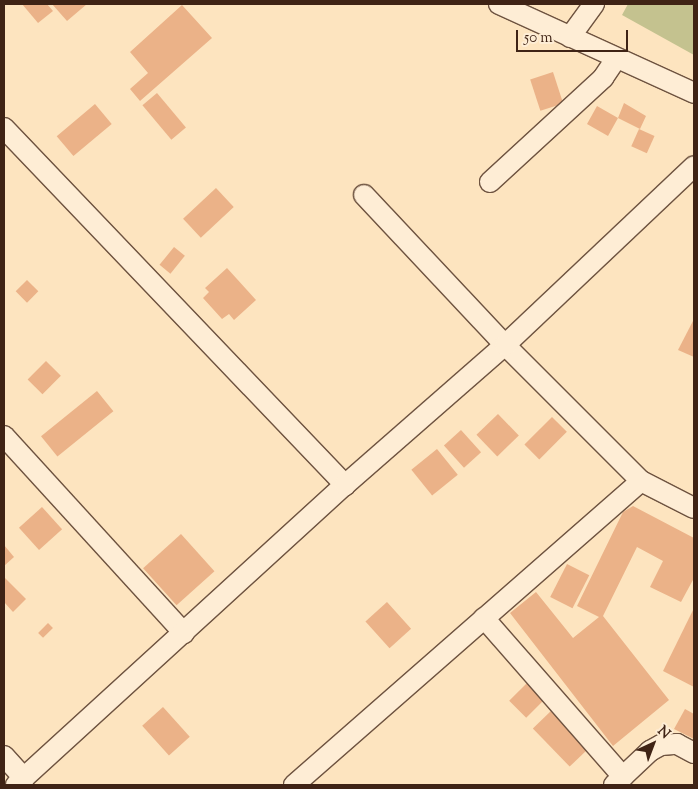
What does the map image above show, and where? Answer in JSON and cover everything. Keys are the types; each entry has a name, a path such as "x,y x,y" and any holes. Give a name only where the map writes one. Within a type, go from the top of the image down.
{"street":[{"path":"499,4 694,93"},
{"path":"570,38 594,4"},
{"path":"490,182 603,78 616,59"},
{"path":"4,128 345,486"},
{"path":"4,756 20,782 345,486 505,345 694,166"},
{"path":"364,195 505,345 641,481 694,508"},
{"path":"4,436 184,633"},
{"path":"294,785 641,481"},
{"path":"484,618 619,781 650,751 661,745 677,744 694,753"}],"shaded area":[{"path":"628,4 694,4 694,55 622,15"}],"building":[{"path":"22,4 47,4 53,11 38,23"},
{"path":"52,4 87,4 67,21"},
{"path":"182,5 212,38 140,101 130,89 148,73 130,52"},
{"path":"553,72 563,103 540,111 530,79"},
{"path":"157,93 186,127 171,140 142,105"},
{"path":"624,103 646,116 640,129 618,118"},
{"path":"95,104 112,124 73,156 57,136"},
{"path":"597,106 618,118 608,136 587,124"},
{"path":"639,129 655,136 647,153 631,146"},
{"path":"216,188 234,207 201,238 183,219"},
{"path":"174,247 185,256 170,274 160,265"},
{"path":"227,268 256,300 234,320 229,314 222,319 203,298 209,292 205,288"},
{"path":"27,280 38,291 27,303 16,291"},
{"path":"694,319 694,357 678,350"},
{"path":"46,361 61,376 42,394 28,379"},
{"path":"97,391 113,411 57,457 41,436"},
{"path":"498,414 519,436 497,456 476,435"},
{"path":"552,417 567,432 539,459 524,445"},
{"path":"461,430 481,452 464,468 444,445"},
{"path":"437,449 458,475 432,495 411,470"},
{"path":"633,506 694,538 694,578 681,602 650,587 663,561 637,547 603,616 669,700 613,746 510,613 536,592 573,638 599,617 577,606 623,512"},
{"path":"42,507 62,529 39,550 19,528"},
{"path":"181,534 214,571 177,605 143,568"},
{"path":"4,545 14,557 4,566"},
{"path":"567,564 589,575 572,608 550,597"},
{"path":"5,578 26,599 13,612 4,602"},
{"path":"387,602 411,629 390,648 365,621"},
{"path":"694,608 694,687 663,671"},
{"path":"48,623 53,628 43,638 38,633"},
{"path":"529,681 546,698 526,718 509,701"},
{"path":"163,707 190,737 169,755 142,726"},
{"path":"553,709 590,747 570,767 533,728"},
{"path":"685,709 694,714 694,739 674,729"}]}
